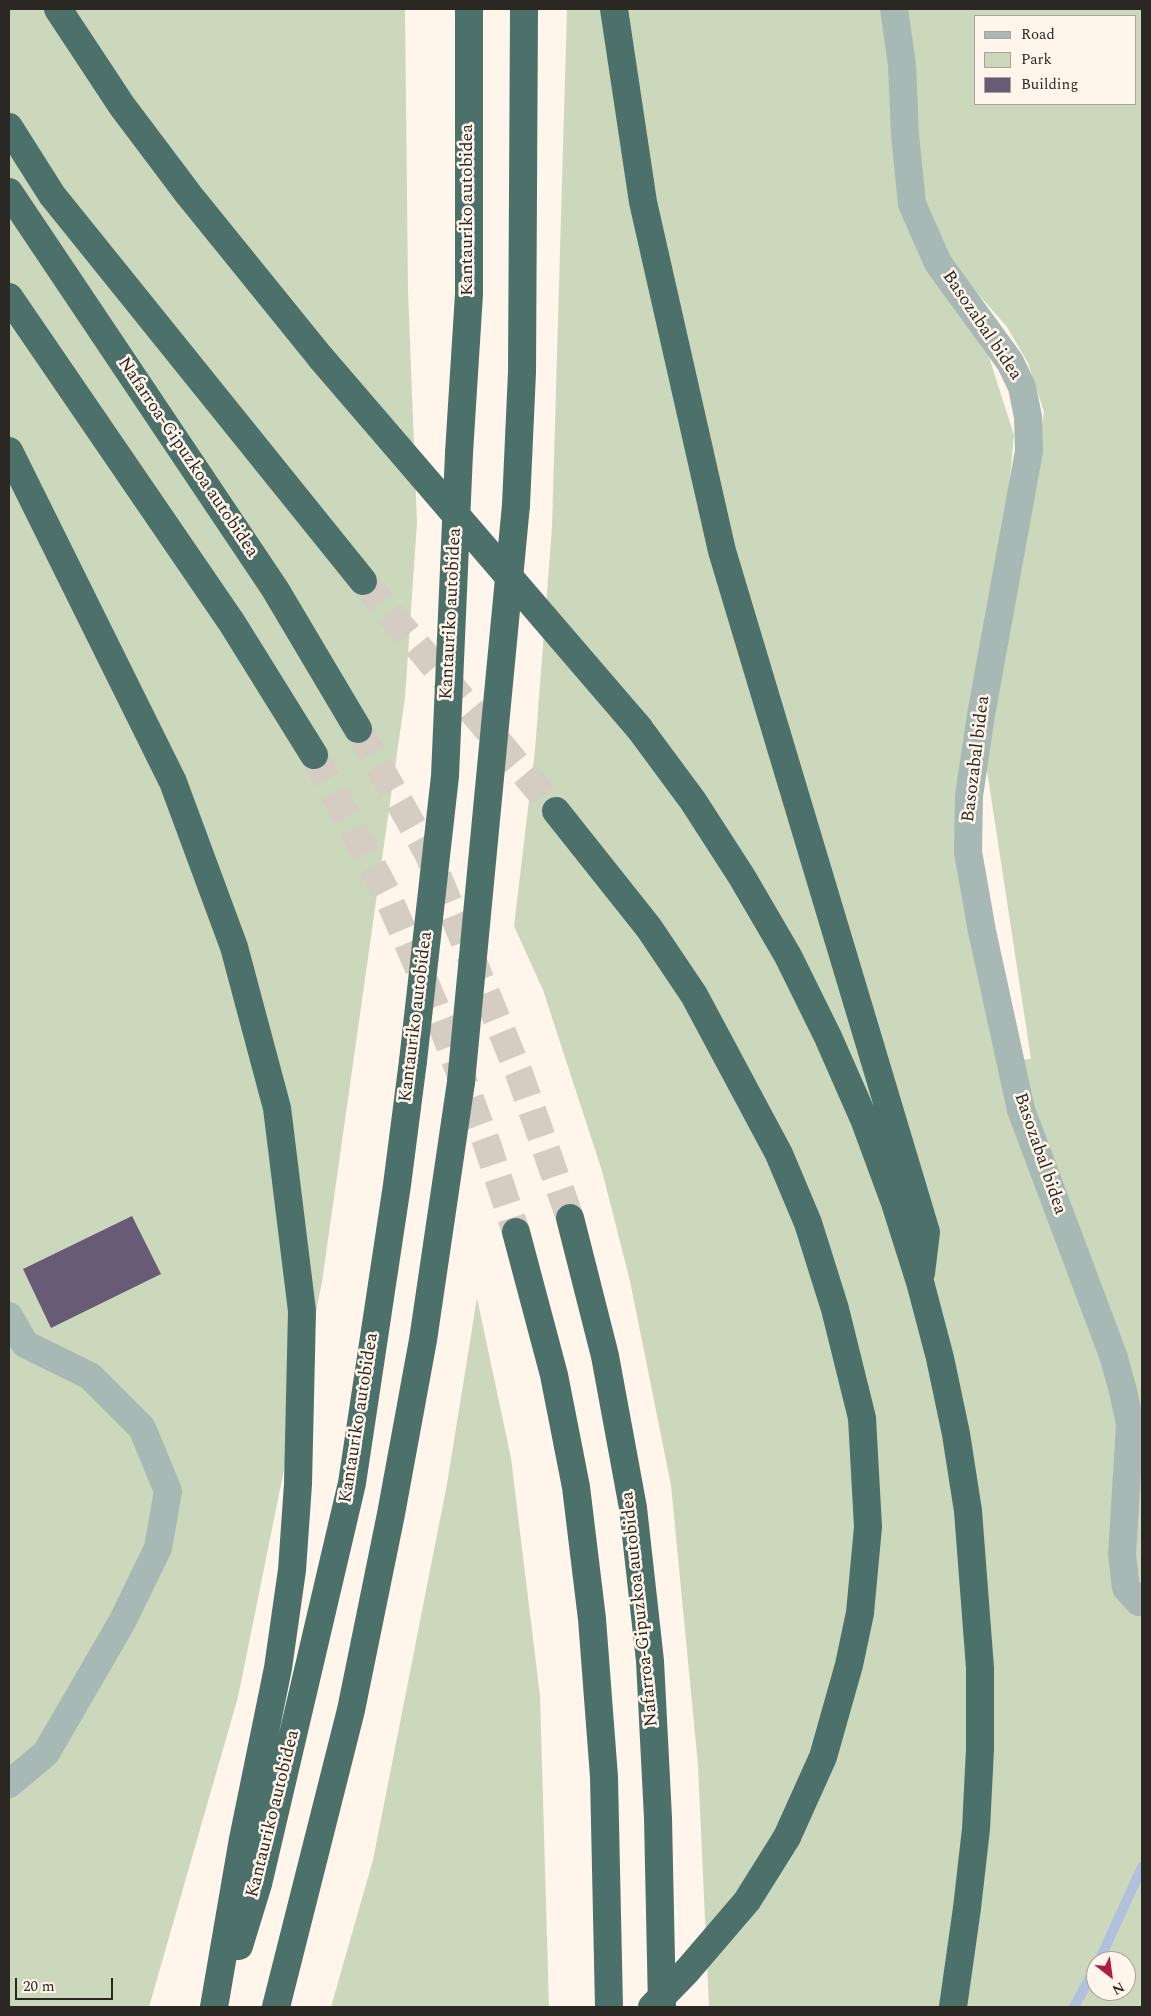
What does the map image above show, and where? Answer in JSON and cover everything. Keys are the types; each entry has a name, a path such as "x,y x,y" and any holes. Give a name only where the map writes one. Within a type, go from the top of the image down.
{"highway":[{"path":"58,9 122,106 189,196 321,358 639,728 708,824 742,877 788,956 828,1036 864,1119 895,1203 920,1282 940,1358 962,1472 975,1588 980,1668 980,1749 976,1829 953,2007"},
{"path":"460,9 469,99"},
{"name":"Kantauriko autobidea","path":"220,2007 258,1884 352,1484 396,1194 444,776 468,294 469,9"},
{"path":"276,2007 352,1710 423,1340 461,1082 516,504 522,372 524,9"},
{"path":"614,9 643,202 722,550 926,1232 920,1282"},
{"path":"9,127 52,195 363,581"},
{"name":"Nafarroa-Gipuzkoa autobidea","path":"9,192 275,589 358,729"},
{"path":"9,297 232,623 314,755"},
{"path":"9,451 174,782 234,946 277,1108 302,1311 297,1494 292,1570 278,1668 243,1839 214,2007"},
{"path":"556,811 649,928 694,994 775,1146 808,1223 836,1310 862,1418 868,1527 860,1613 849,1665 823,1757 787,1837 747,1901 687,1971 652,2007"},
{"name":"Nafarroa-Gipuzkoa autobidea","path":"570,1218 605,1356 634,1518 650,1661 658,1818 662,2007"},
{"path":"516,1232 554,1375 576,1487 592,1619 604,1777 609,2007"}],"street":[{"name":"Basozabal bidea","path":"894,9 902,64 905,135 912,204 938,263 1010,362 1022,387 1028,417 1030,451 981,715 969,796 968,852 982,931 1021,1110 1114,1358 1123,1391 1130,1424 1122,1555 1126,1588 1139,1602 1142,1602"},
{"path":"9,1316 25,1344 90,1376 142,1428 168,1491 158,1548 122,1622 46,1753 9,1784"}],"green space":[{"path":"9,9 405,9 408,290 417,523 405,697 322,1282 238,1697 149,2007 9,2007"},
{"path":"567,9 1142,9 1142,2007 709,2007 698,1765 671,1485 630,1281 602,1171 543,990 514,926 535,750 552,527","holes":["934,279 972,287 1007,327 1028,363 1044,412 986,764 1031,1059 1003,1061 955,798 1003,550 1014,435 989,357"]},
{"path":"477,1298 511,1458 540,1696 549,2007 331,2007 373,1860 447,1484"}],"building":[{"path":"132,1216 161,1274 51,1328 23,1269"}],"waterway":[{"path":"1104,1951 1142,1867"},
{"path":"1074,2007 1086,1985"}],"tunnel":[{"path":"363,581 556,811"},
{"path":"358,729 428,853 519,1073 570,1218"},
{"path":"314,755 386,892 434,1004 487,1144 516,1232"}]}
